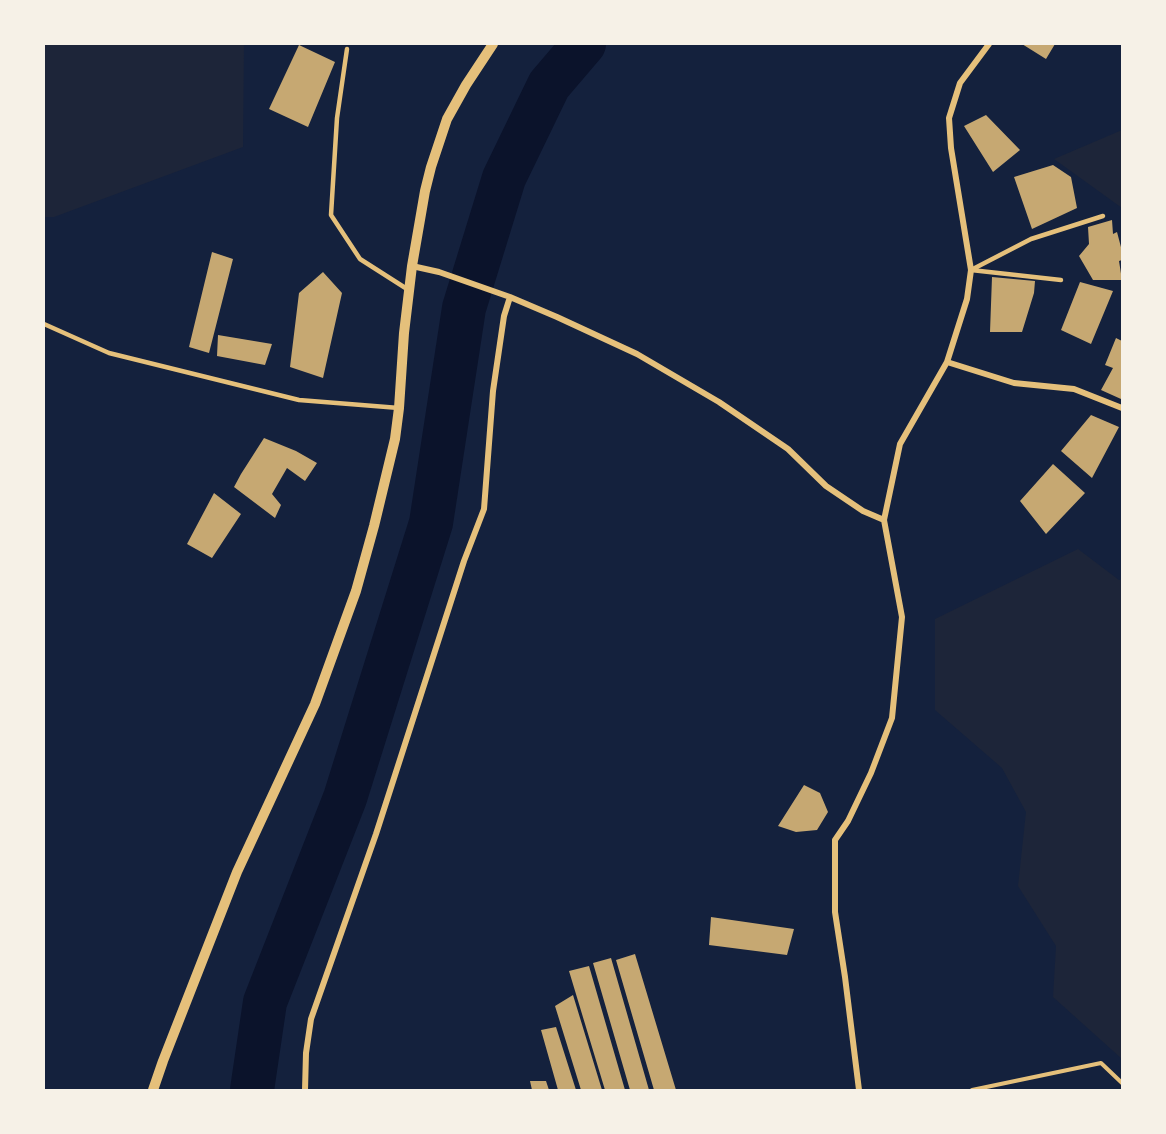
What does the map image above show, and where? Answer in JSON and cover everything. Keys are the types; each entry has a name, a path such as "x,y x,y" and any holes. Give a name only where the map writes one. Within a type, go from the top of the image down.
{"street":[{"path":"153,1090 237,872 315,704 356,591 395,439 412,266 431,167 455,102 493,44"},
{"path":"859,1090 835,912 835,840 848,821 871,773 892,718 903,617 884,520 900,444 947,362 967,299 971,270 951,148 949,118 960,83 989,44"},
{"path":"412,266 439,272 510,297 637,354 719,402 788,449 826,486 863,511 884,520"},
{"path":"305,1090 306,1053 311,1018 376,834 464,561 484,509 493,391 504,316 510,297"},
{"path":"947,362 1014,383 1074,389 1122,408"}],"lane":[{"path":"347,50 337,118 331,215 360,259 410,290"},
{"path":"971,270 1031,239 1103,216"},
{"path":"971,270 1061,280"},
{"path":"44,324 109,353 299,400 399,408"}],"path":[{"path":"972,1090 1101,1063 1122,1083"}],"shaded area":[{"path":"44,44 244,44 243,147 54,217 44,217"},
{"path":"1122,130 1122,208 1054,159"},
{"path":"1078,549 1119,580 1122,579 1122,1059 1053,997 1056,946 1018,886 1026,812 1002,768 935,710 935,619"}],"building":[{"path":"1022,44 1055,44 1046,59"},
{"path":"299,45 335,62 308,127 269,109"},
{"path":"986,115 1020,150 993,172 964,126"},
{"path":"1053,165 1071,177 1077,208 1032,229 1014,177"},
{"path":"1112,220 1113,234 1117,232 1122,251 1122,260 1119,261 1122,280 1093,280 1079,256 1089,244 1088,227"},
{"path":"212,252 233,259 209,353 189,347"},
{"path":"323,272 342,293 323,378 290,367 299,293"},
{"path":"992,277 1035,281 1034,293 1022,332 990,332"},
{"path":"1080,282 1113,291 1091,344 1061,330"},
{"path":"218,335 272,344 265,365 217,356"},
{"path":"1116,338 1122,341 1121,399 1101,390 1113,368 1105,365"},
{"path":"1091,415 1119,427 1092,478 1061,451"},
{"path":"264,438 296,451 317,463 305,481 287,468 272,494 281,505 275,518 234,487"},
{"path":"1053,464 1085,493 1046,534 1020,501"},
{"path":"214,493 241,514 212,558 187,544"},
{"path":"804,785 820,793 828,812 817,830 796,832 778,826"},
{"path":"711,917 794,929 787,955 709,945"},
{"path":"635,954 676,1090 654,1090 616,960"},
{"path":"611,958 649,1090 630,1090 593,963"},
{"path":"589,966 625,1090 605,1090 569,971"},
{"path":"573,995 602,1090 581,1090 555,1006"},
{"path":"556,1027 576,1090 558,1090 541,1030"},
{"path":"530,1081 546,1081 549,1090 532,1090"}],"waterway":[{"path":"252,1090 265,1002 345,798 431,523 464,308 504,178 549,85 584,44"}]}
